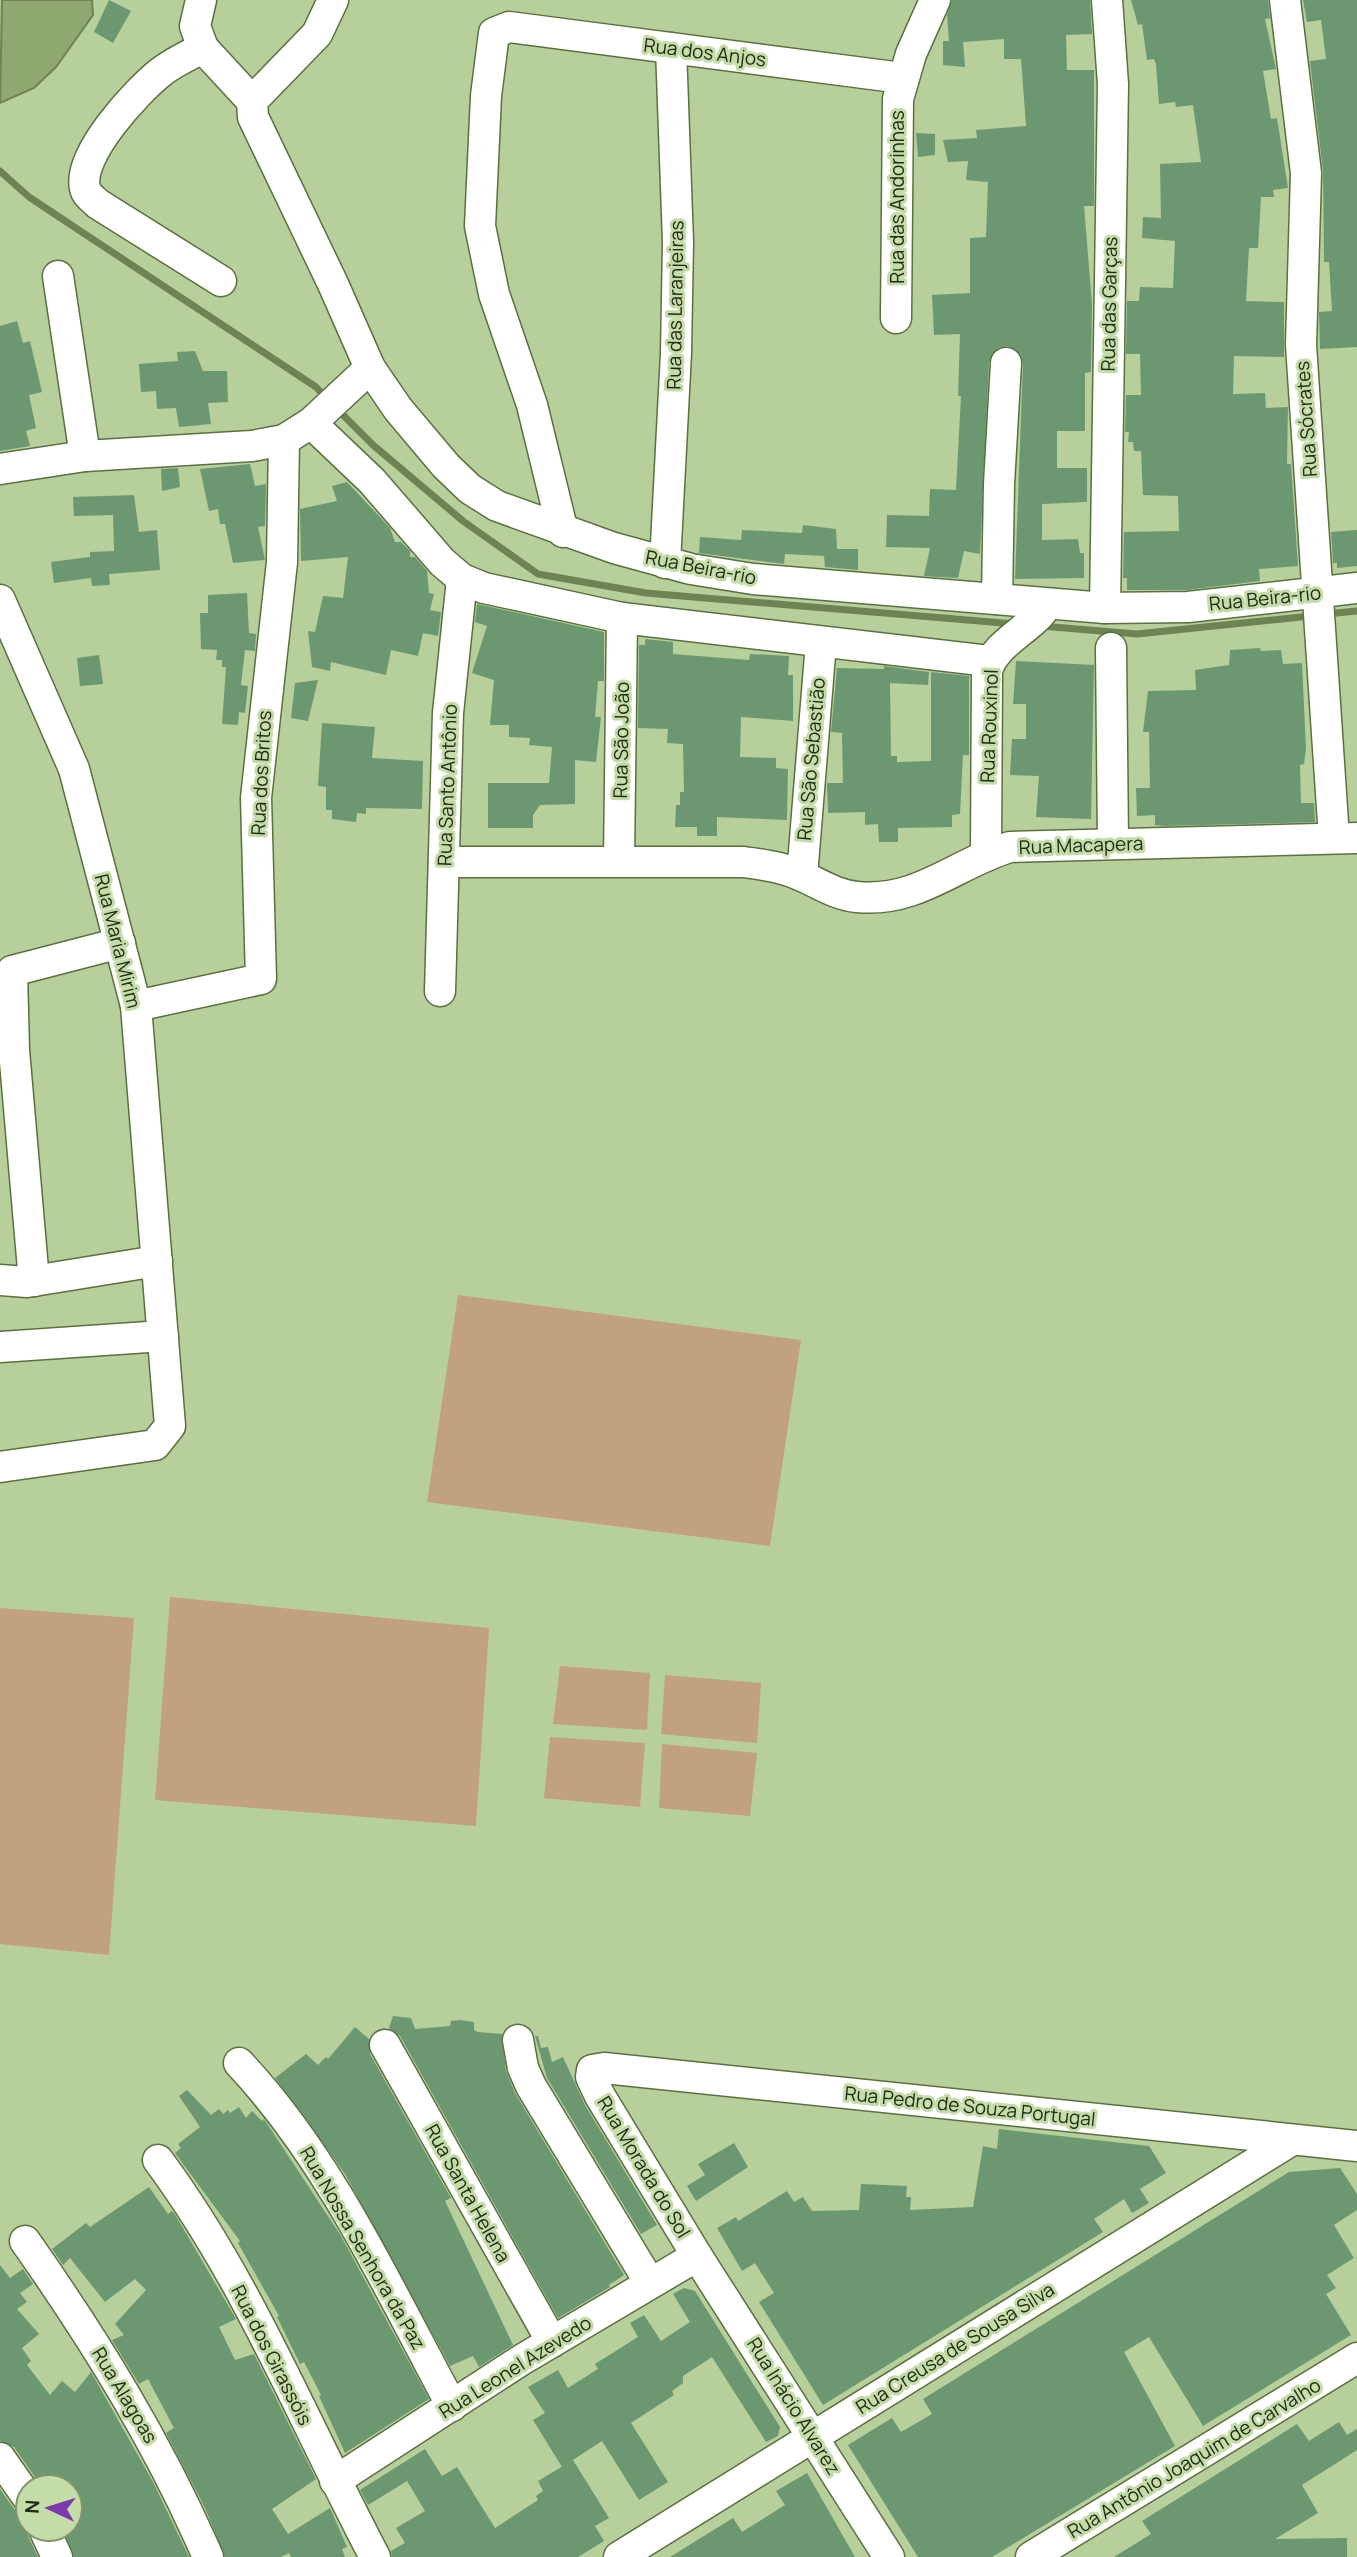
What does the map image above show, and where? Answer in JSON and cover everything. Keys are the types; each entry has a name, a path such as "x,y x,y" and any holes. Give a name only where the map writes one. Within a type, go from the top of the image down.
{"street":[{"path":"201,0 195,26 204,48 252,101 317,34 332,0"},
{"name":"Rua das Andorinhas","path":"896,318 895,128 902,78 936,0"},
{"name":"Rua das Garças","path":"1105,608 1113,84 1107,0"},
{"name":"Rua Sócrates","path":"1285,0 1306,173 1301,345 1317,597 1345,838"},
{"name":"Rua dos Anjos","path":"563,532 532,405 494,294 480,226 481,167 493,37 496,30 509,27 902,78"},
{"path":"204,48 159,73 116,117 95,151 84,179 87,194 109,212 221,281"},
{"name":"Rua das Laranjeiras","path":"665,563 676,353 678,242 671,48"},
{"name":"Rua Beira-rio","path":"252,101 253,117 260,136 333,284 363,375 470,489 497,506 563,532 665,563 753,579 997,599 1043,611 1188,607 1317,597 1357,589"},
{"path":"58,276 85,456"},
{"path":"997,599 1006,363"},
{"path":"0,469 85,456 252,446 284,440 315,419 363,375"},
{"path":"315,419 435,554 462,579 508,595 622,618 821,643 1000,652 1043,611"},
{"name":"Rua dos Britos","path":"136,1006 261,979 256,798 282,562 284,440"},
{"name":"Rua Santo Antônio","path":"440,991 448,713 462,579"},
{"name":"Rua Maria Mirim","path":"0,600 74,769 136,1006 170,1426 155,1445 0,1467"},
{"name":"Rua São João","path":"619,861 622,618"},
{"name":"Rua São Sebastião","path":"802,876 821,643"},
{"path":"1111,648 1113,843"},
{"name":"Rua Rouxinol","path":"986,856 987,671 1000,652"},
{"name":"Rua Macapera","path":"444,862 744,862 778,867 842,894 879,897 934,883 986,856 1010,847 1345,838"},
{"path":"34,1281 14,1050 12,971 120,943"},
{"path":"0,1280 34,1281 157,1261"},
{"path":"0,1347 163,1336"},
{"path":"518,2040 521,2062 531,2085 650,2283"},
{"name":"Rua Santa Helena","path":"385,2045 552,2342"},
{"name":"Rua Nossa Senhora da Paz","path":"239,2063 287,2119 323,2172 452,2406"},
{"name":"Rua Pedro de Souza Portugal","path":"591,2077 592,2070 604,2068 1357,2146"},
{"name":"Rua Morada do Sol","path":"591,2077 697,2256"},
{"name":"Rua Creusa de Sousa Silva","path":"619,2557 1292,2140"},
{"name":"Rua dos Girassóis","path":"158,2160 197,2216 235,2282 375,2557"},
{"name":"Rua Alagoas","path":"25,2241 71,2306 127,2396 177,2487 208,2557"},
{"name":"Rua Leonel Azevedo","path":"335,2481 552,2342 697,2256"},
{"name":"Rua Inácio Alvarez","path":"697,2256 889,2557"},
{"name":"Rua Antônio Joaquim de Carvalho","path":"1031,2557 1357,2358"},
{"path":"0,2458 14,2478"}],"shaded area":[{"path":"2,0 92,0 93,15 56,67 34,88 0,103"},
{"path":"458,1295 801,1340 770,1546 427,1502"},
{"path":"170,1597 489,1628 476,1826 155,1800"},
{"path":"0,1608 134,1618 109,1955 0,1944"},
{"path":"560,1666 650,1673 647,1730 553,1724"},
{"path":"665,1675 761,1683 757,1743 661,1734"},
{"path":"550,1737 645,1743 640,1807 544,1798"},
{"path":"662,1744 757,1753 750,1816 659,1808"}],"building":[{"path":"109,0 131,11 113,43 94,32"},
{"path":"952,0 1090,0 1092,34 1066,35 1067,70 1094,70 1094,206 1084,206 1092,304 1091,372 1085,373 1085,431 1057,431 1057,468 1087,468 1087,502 1042,504 1042,540 1078,539 1080,553 1084,553 1084,578 1015,579 1023,364 1021,355 1008,346 998,348 989,362 980,554 964,551 958,578 924,576 930,548 886,547 887,515 929,516 930,489 956,490 961,396 958,396 960,334 934,335 932,295 970,293 970,238 986,237 988,182 966,180 968,161 948,162 943,140 977,138 976,130 1026,126 1021,59 1004,59 1004,39 963,42 965,67 943,65 943,41 949,41 947,15"},
{"path":"1131,0 1268,0 1270,18 1265,19 1276,69 1263,71 1271,119 1277,118 1288,188 1273,190 1274,197 1261,197 1258,248 1249,248 1246,301 1284,302 1284,357 1234,356 1233,394 1265,393 1266,408 1288,407 1287,464 1291,464 1298,566 1259,569 1260,581 1187,590 1127,590 1127,578 1123,578 1124,532 1179,531 1178,496 1143,495 1141,451 1134,451 1133,442 1128,442 1129,432 1125,432 1126,395 1141,395 1140,354 1126,354 1127,301 1139,301 1140,287 1173,288 1175,241 1142,238 1143,217 1161,218 1160,164 1201,162 1193,105 1176,107 1175,102 1159,104 1156,64 1154,59 1147,60 1142,24 1138,25"},
{"path":"1303,0 1357,0 1357,347 1320,349 1319,312 1332,311 1329,262 1324,262 1323,171 1310,61 1326,59 1321,20 1307,22"},
{"path":"916,133 935,134 935,155 918,157"},
{"path":"17,321 23,343 30,341 42,392 29,395 36,428 26,431 30,446 0,451 0,326"},
{"path":"195,351 203,371 227,371 228,402 208,403 211,424 179,427 176,408 157,409 156,391 141,392 139,364 178,361 177,352"},
{"path":"250,464 255,486 266,484 265,526 258,527 265,560 233,563 225,524 220,524 218,509 209,511 200,469"},
{"path":"178,468 180,487 162,491 161,469"},
{"path":"347,482 390,528 395,542 401,542 410,551 410,557 415,557 427,571 429,593 434,594 430,610 441,612 438,636 423,633 418,656 391,650 386,675 331,662 330,671 312,667 308,631 315,632 323,596 343,598 348,557 301,561 300,509 337,501 332,486"},
{"path":"134,495 139,532 157,530 160,570 109,574 110,585 92,586 91,578 54,583 51,562 90,557 90,552 114,551 113,515 74,516 73,497"},
{"path":"803,525 836,529 837,549 858,549 858,570 825,567 824,556 785,554 784,564 699,553 700,537 741,540 742,530 802,533"},
{"path":"1357,530 1357,566 1337,568 1337,563 1333,563 1331,532"},
{"path":"247,593 249,633 256,634 255,651 245,650 241,685 248,686 245,713 239,712 238,725 222,724 226,667 222,667 222,660 216,660 217,650 201,649 200,613 208,613 208,595"},
{"path":"477,604 604,632 604,681 598,681 595,717 601,717 596,762 575,760 575,804 540,805 533,815 533,828 488,828 488,783 549,783 552,747 529,745 530,738 509,737 509,725 490,725 494,680 472,673 487,626 475,622"},
{"path":"645,639 673,642 673,654 749,660 750,654 789,656 788,675 793,675 793,721 741,717 740,757 776,758 776,768 788,769 787,820 717,817 717,836 697,836 697,827 675,827 676,805 680,805 680,792 684,792 683,744 667,743 668,729 638,728 639,645 645,645"},
{"path":"1260,648 1261,651 1281,650 1283,664 1302,663 1306,749 1304,764 1300,765 1301,803 1314,803 1315,822 1163,826 1155,825 1155,815 1137,816 1136,788 1150,788 1149,732 1143,732 1148,691 1196,690 1195,670 1229,665 1230,650"},
{"path":"99,655 103,684 80,686 77,658"},
{"path":"1016,661 1094,665 1091,819 1036,817 1039,776 1010,775 1012,739 1026,739 1026,704 1013,704"},
{"path":"884,666 929,672 928,685 890,683 891,756 897,756 897,762 931,761 931,672 969,676 969,755 963,755 960,814 952,815 952,827 898,828 898,842 879,842 878,824 865,825 865,812 828,813 827,783 843,783 842,733 831,732 837,668 884,669"},
{"path":"318,680 308,721 291,718 295,683"},
{"path":"322,723 375,727 372,758 423,761 422,809 366,808 366,814 357,813 356,822 332,819 332,810 326,810 326,787 318,786"},
{"path":"393,2016 411,2018 415,2029 450,2026 451,2021 460,2020 474,2022 474,2030 478,2032 502,2034 506,2071 515,2093 624,2275 609,2285 610,2287 558,2318 400,2036 389,2028"},
{"path":"355,2027 369,2039 370,2054 451,2198 445,2201 513,2345 479,2367 473,2356 450,2366 345,2174 275,2078 306,2054 318,2065 326,2057 328,2059"},
{"path":"535,2036 538,2036 541,2048 548,2047 552,2062 563,2057 585,2105 657,2225 641,2234 547,2078"},
{"path":"187,2090 211,2115 219,2109 223,2114 239,2107 246,2118 252,2111 262,2121 264,2119 341,2236 429,2399 345,2453 319,2396 321,2395 304,2362 300,2364 277,2317 279,2316 238,2243 240,2241 175,2153 181,2148 178,2144 200,2127 179,2096"},
{"path":"999,2129 1149,2146 1166,2173 1140,2189 1149,2203 1132,2213 1124,2199 1094,2219 1103,2232 823,2405 759,2302 774,2293 755,2263 742,2271 717,2228 736,2217 738,2221 787,2191 794,2202 803,2197 812,2211 859,2210 861,2184 907,2186 906,2197 911,2197 910,2210 973,2207 983,2146 997,2149"},
{"path":"734,2143 748,2167 696,2201 687,2186 705,2175 698,2164"},
{"path":"1340,2168 1357,2194 1357,2210 1334,2225 1354,2258 1327,2275 1336,2288 1326,2294 1351,2335 1203,2426 1149,2337 1124,2352 1175,2446 992,2557 918,2557 848,2445 892,2418 901,2432 932,2414 923,2399 1289,2172"},
{"path":"149,2187 168,2214 172,2211 176,2216 236,2319 219,2327 235,2360 254,2354 316,2479 272,2509 288,2534 330,2508 347,2547 342,2549 345,2557 291,2557 289,2553 281,2557 225,2557 205,2508 166,2433 174,2428 148,2379 139,2384 112,2340 124,2335 115,2324 146,2290 135,2279 105,2302 70,2258 63,2265 52,2249 86,2223 90,2227"},
{"path":"0,2265 10,2278 23,2269 33,2284 20,2293 27,2302 17,2309 39,2334 22,2348 31,2361 27,2365 50,2395 62,2381 75,2392 91,2372 153,2482 189,2557 74,2557 68,2543 84,2543 84,2473 32,2473 14,2447 0,2441"},
{"path":"684,2288 695,2291 780,2427 778,2436 766,2442 712,2357 683,2376 683,2383 672,2391 674,2395 631,2423 668,2482 639,2500 602,2441 562,2467 533,2420 545,2413 528,2387 558,2370 568,2388 598,2369 595,2364 638,2337 630,2323 644,2315 661,2341 690,2322 673,2294"},
{"path":"1339,2422 1347,2435 1357,2429 1357,2450 1302,2485 1318,2513 1275,2539 1347,2538 1347,2557 1114,2557 1151,2534 1142,2521 1297,2424 1309,2441"},
{"path":"425,2449 442,2476 457,2467 495,2528 538,2500 536,2496 543,2491 538,2481 573,2460 609,2518 595,2526 604,2541 578,2557 392,2557 391,2551 405,2543 396,2528 425,2511 407,2481 368,2505 360,2490"},
{"path":"807,2473 855,2557 670,2557 733,2518 742,2532 785,2505 776,2491"},
{"path":"0,2489 14,2509 14,2543 31,2543 38,2557 0,2557"}],"waterway":[{"path":"0,171 29,197 316,387 326,398"},
{"path":"337,409 373,445 463,521 538,574 646,593 1015,624"},
{"path":"1326,614 1357,611"},
{"path":"1041,626 1137,634 1311,616"}]}
